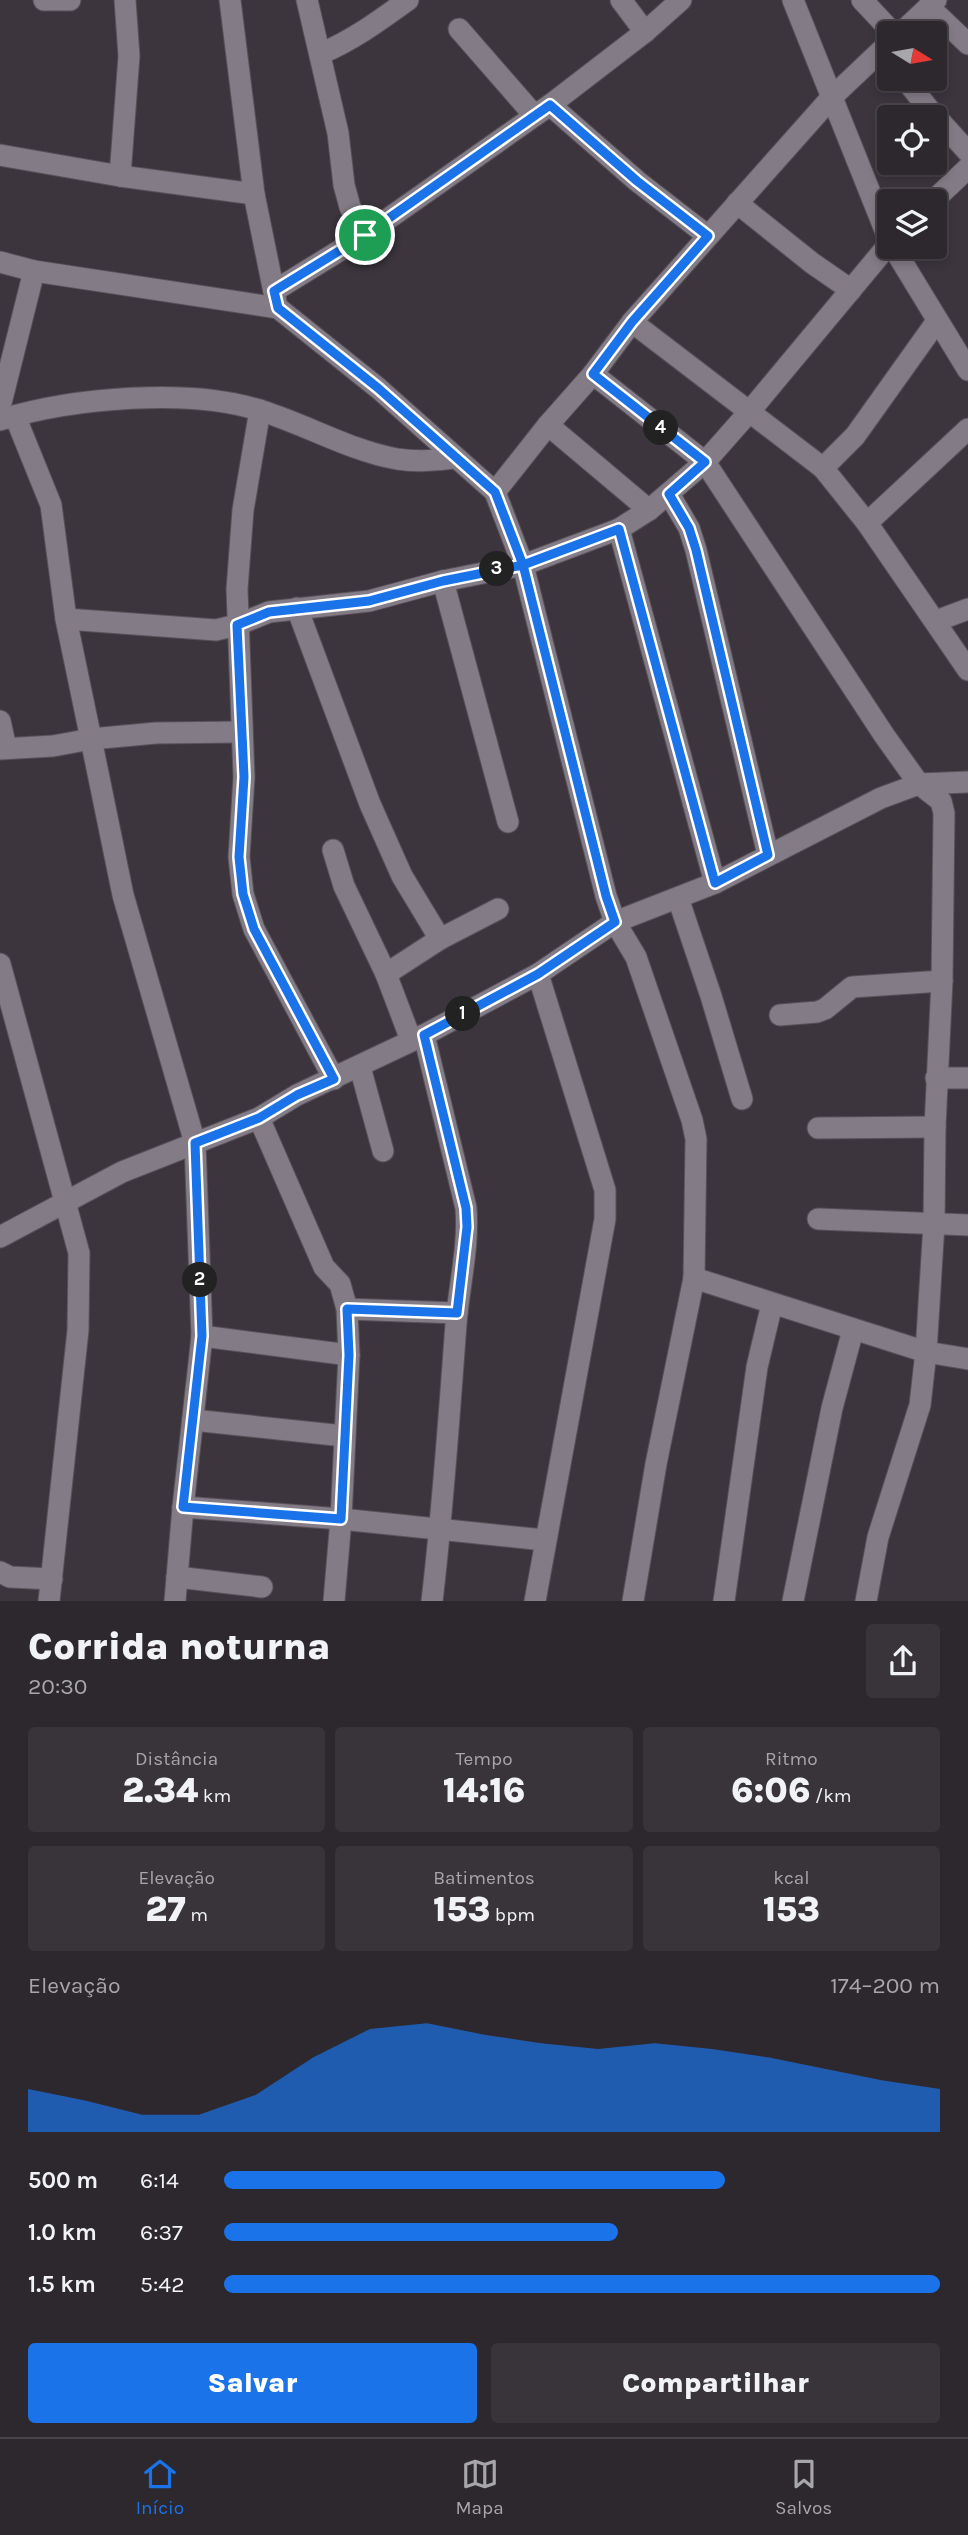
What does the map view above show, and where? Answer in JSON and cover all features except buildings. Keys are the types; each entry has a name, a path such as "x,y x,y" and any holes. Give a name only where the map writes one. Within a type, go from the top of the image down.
{"street":[{"path":"44,0 70,0"},
{"path":"120,176 129,56 125,0"},
{"path":"230,0 254,194 276,299"},
{"path":"307,0 338,133 344,185 350,207 365,235"},
{"path":"320,54 369,29 408,0"},
{"path":"621,0 645,32"},
{"path":"276,299 542,110 645,32 681,0"},
{"path":"793,0 877,211"},
{"path":"862,0 877,25"},
{"path":"913,21 932,3 968,44"},
{"path":"459,29 542,110 708,236"},
{"path":"495,492 593,374 632,322 831,98 877,56"},
{"path":"915,91 968,152"},
{"path":"0,155 120,176 254,194"},
{"path":"947,189 966,173"},
{"path":"737,203 811,263 851,290"},
{"path":"66,619 205,630 237,625 269,612 369,601 443,581 523,565 619,529 649,510 705,462 877,259"},
{"path":"900,259 968,370"},
{"path":"0,262 34,271 276,299 495,492 523,565 606,896 615,922 636,957 692,1120 696,1139 694,1278 656,1464 633,1601"},
{"path":"34,271 3,408 51,505 66,619 123,895 195,1143 202,1336 175,1601"},
{"path":"824,468 855,436 937,321"},
{"path":"632,322 824,468 867,523 968,670"},
{"path":"593,374 705,462 884,735 919,784 941,802 944,813 934,1224 926,1352 920,1405 878,1537 866,1601"},
{"path":"3,408 146,397 222,402 260,410 368,451 398,459 432,461 455,458"},
{"path":"260,410 243,510 237,589 244,777 239,857 243,894 254,929 334,1079"},
{"path":"548,425 649,510"},
{"path":"867,523 968,429"},
{"path":"669,494 689,528 696,550 768,855"},
{"path":"619,529 715,883"},
{"path":"443,581 508,822"},
{"path":"297,608 370,804 402,876 440,939"},
{"path":"936,621 968,609"},
{"path":"0,721 3,748 53,746 91,739 156,733 242,733"},
{"path":"0,1237 122,1172 259,1118 297,1095 417,1038 538,974 615,922 715,883 868,804 919,784 968,782"},
{"path":"333,850 344,886 417,1038 466,1208 467,1227 432,1601"},
{"path":"678,898 742,1099"},
{"path":"386,974 440,939 498,909"},
{"path":"0,964 79,1253 78,1331 49,1601"},
{"path":"535,1601 544,1540 605,1219 605,1190 538,974"},
{"path":"780,1015 825,1009 852,986 942,981"},
{"path":"360,1067 383,1151"},
{"path":"936,1078 968,1078"},
{"path":"259,1118 324,1267 340,1284 347,1309 349,1355 334,1601"},
{"path":"818,1128 935,1127"},
{"path":"818,1219 968,1225"},
{"path":"694,1278 926,1352 968,1359"},
{"path":"724,1601 757,1367 772,1304"},
{"path":"347,1309 457,1313"},
{"path":"793,1601 832,1408 853,1330"},
{"path":"202,1336 349,1355"},
{"path":"193,1420 344,1436"},
{"path":"183,1507 341,1519 544,1540"},
{"path":"0,1572 10,1577 52,1579"},
{"path":"177,1577 262,1587"}],"route":[{"path":"365,235 274,291 278,308 378,388 495,492 523,565 606,896 615,922 538,974 424,1035 466,1208 467,1227 457,1313 347,1309 349,1355 341,1519 183,1507 202,1336 195,1143 259,1118 297,1095 334,1079 254,929 243,894 239,857 244,777 237,625 269,612 369,601 443,581 523,565 619,529 715,883 768,855 696,550 689,528 669,494 705,462 593,374 632,322 708,236 637,181 550,105 365,235"}]}
